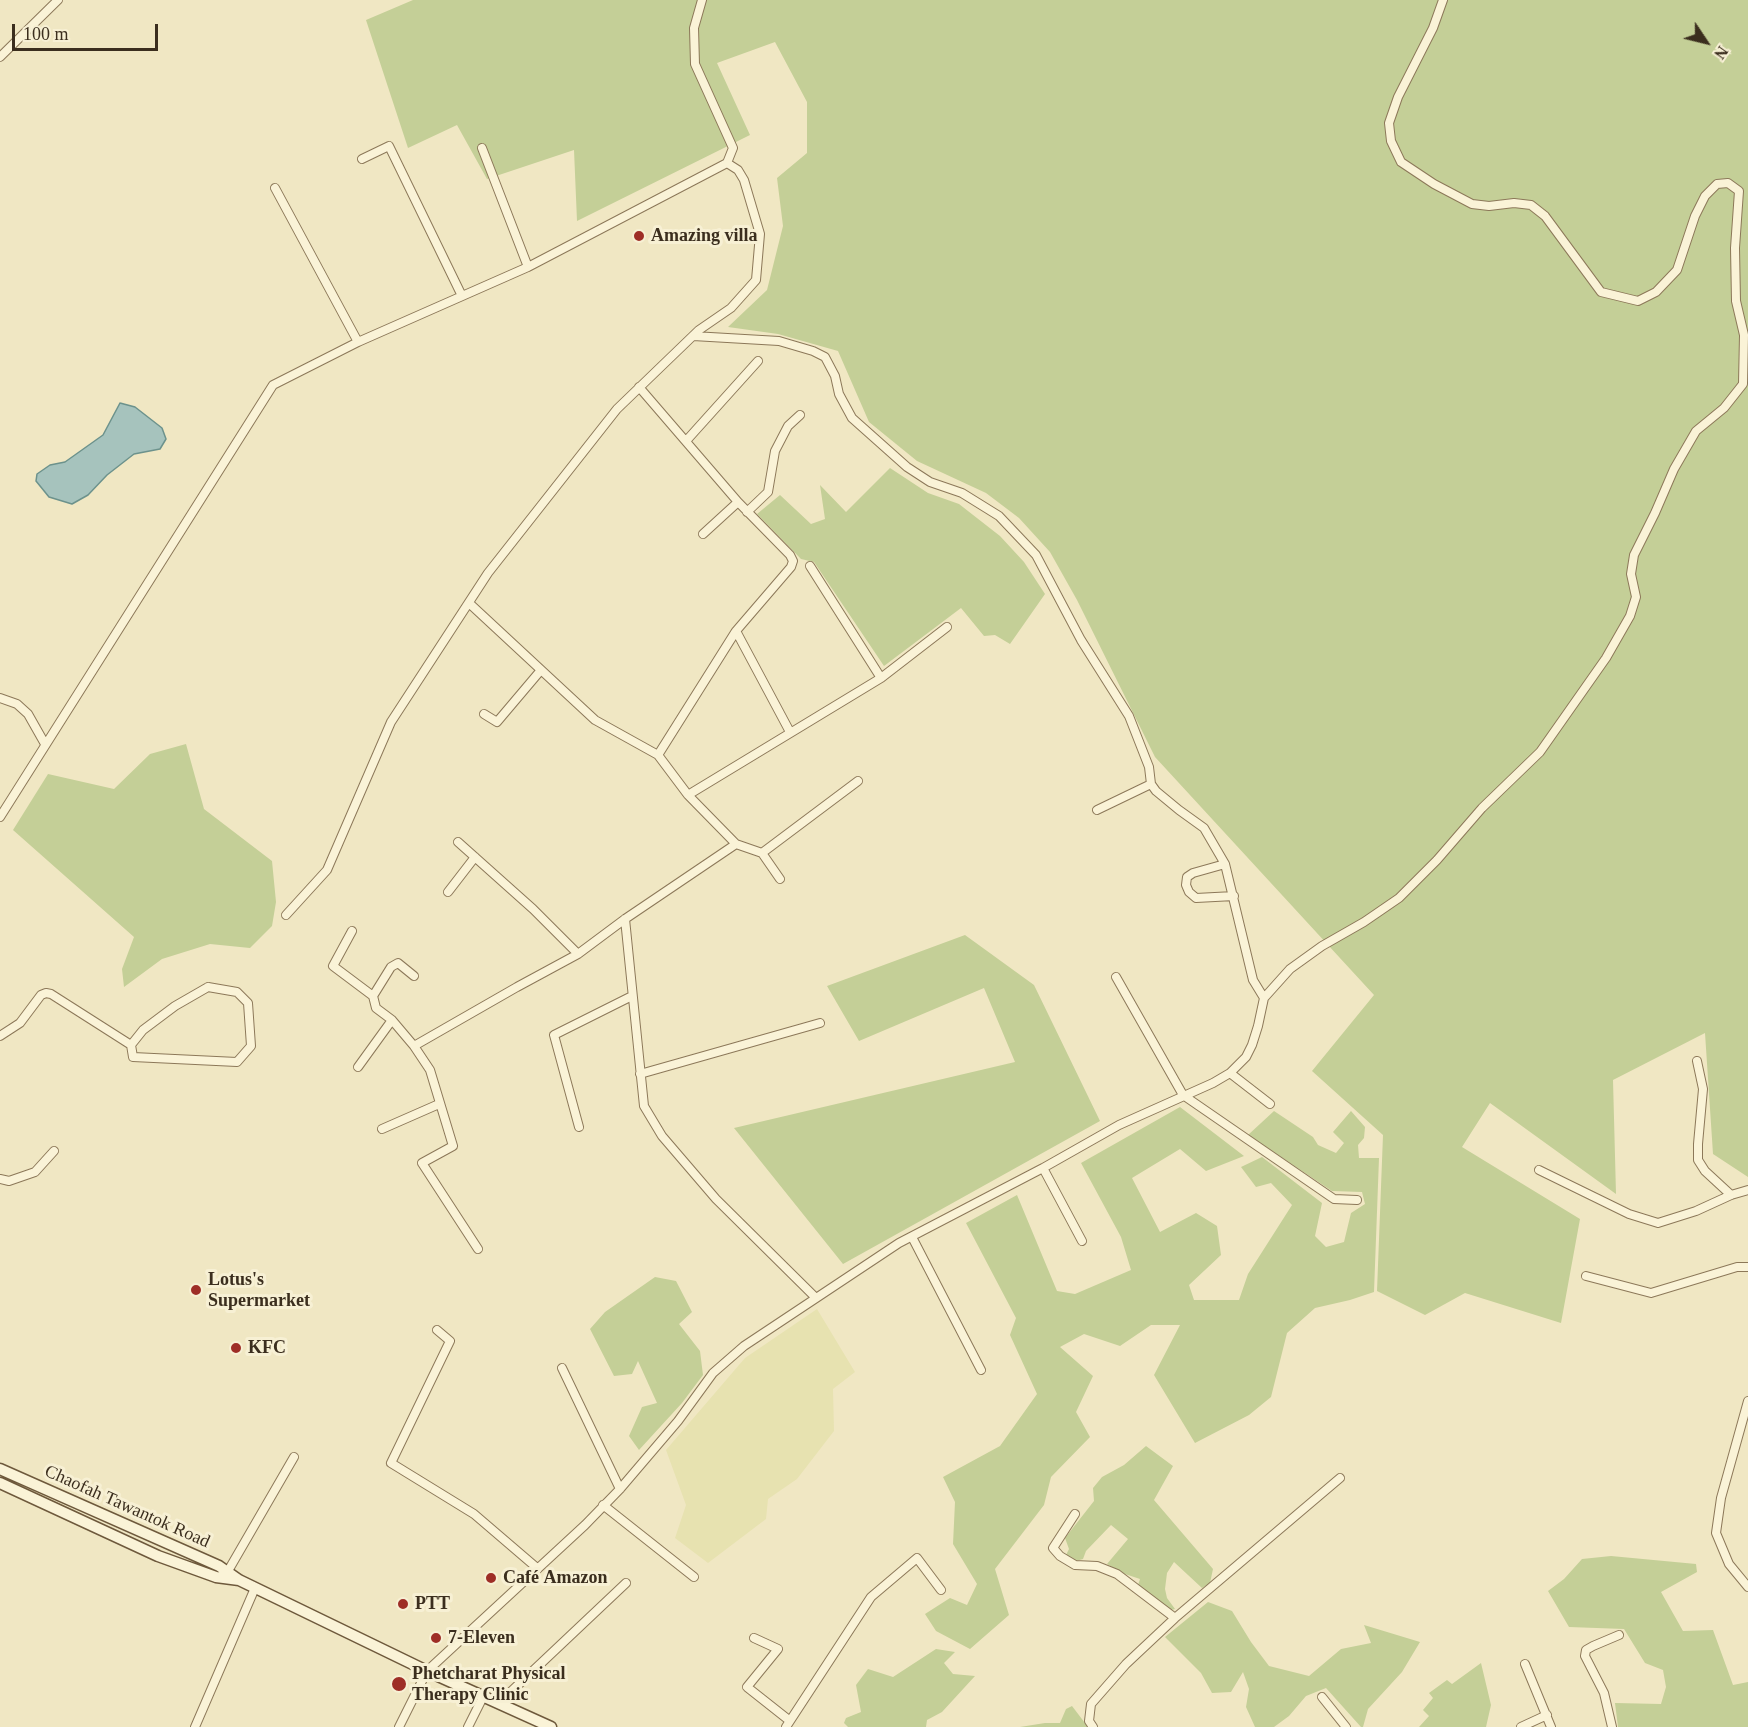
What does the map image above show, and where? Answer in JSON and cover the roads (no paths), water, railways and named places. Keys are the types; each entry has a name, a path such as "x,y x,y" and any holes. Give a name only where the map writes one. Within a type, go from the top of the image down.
{"main road":[{"name":"Chaofah Tawantok Road","path":"0,1469 228,1570 239,1580 255,1588 427,1671 551,1727"},
{"name":"Chaofah Tawantok Road","path":"0,1483 158,1556 216,1576 239,1580"}],"street":[{"path":"0,57 58,0"},
{"path":"0,818 273,385 357,342 528,267 727,163 733,148 695,64 694,28 702,0"},
{"path":"399,1727 427,1671 620,1489 678,1420 713,1372 744,1346 912,1237 1119,1125 1213,1083 1230,1073 1246,1057 1252,1045 1264,998 1290,969 1322,946 1364,922 1399,898 1437,860 1482,808 1540,752 1606,658 1630,616 1636,597 1631,574 1634,555 1674,469 1696,431 1724,408 1743,384 1744,335 1736,302 1735,248 1739,191 1728,183 1717,184 1705,196 1695,216 1677,270 1656,292 1638,301 1601,292 1545,216 1531,205 1514,202 1489,206 1472,204 1434,184 1401,162 1391,141 1389,123 1398,97 1433,28 1443,0"},
{"path":"362,159 389,147 462,296"},
{"path":"482,148 528,267"},
{"path":"286,915 327,870 391,722 502,554 616,409 693,336 730,308 756,280 760,234 744,180 738,170 727,163"},
{"path":"275,188 357,342"},
{"path":"693,336 779,341 825,357 835,376 839,394 852,418 907,467 930,482 962,493 999,516 1035,555 1081,640 1129,716 1149,767 1151,784 1156,791 1204,828 1226,864 1253,980 1264,998"},
{"path":"686,441 758,361"},
{"path":"639,387 738,502 790,555 793,561 791,567 735,631 658,754"},
{"path":"747,512 768,492 775,451 788,426 800,415"},
{"path":"703,534 738,502"},
{"path":"810,566 881,678"},
{"path":"468,603 595,720 658,754 688,795 736,844 762,853 780,879"},
{"path":"688,795 881,678 947,627"},
{"path":"735,631 790,732"},
{"path":"484,714 497,722 541,670"},
{"path":"0,698 17,704 28,714 45,744"},
{"path":"762,853 858,781"},
{"path":"1097,810 1151,784"},
{"path":"459,842 533,909 578,954"},
{"path":"414,1046 578,954 625,919 736,844"},
{"path":"448,891 475,857"},
{"path":"1226,864 1193,873 1188,877 1186,885 1189,892 1196,898 1234,896"},
{"path":"625,919 644,1106 662,1136 716,1199 816,1298"},
{"path":"352,931 333,966 373,996 376,1008 392,1020 430,1070 453,1146 422,1163 478,1250"},
{"path":"373,996 391,967 398,963 414,976"},
{"path":"1116,977 1183,1095 1334,1199 1357,1200"},
{"path":"0,1036 20,1023 41,995 46,993 131,1045 133,1057 237,1062 251,1047 248,1003 237,992 208,987 175,1006 142,1030 131,1045"},
{"path":"579,1127 554,1035 632,996"},
{"path":"358,1067 392,1020"},
{"path":"640,1074 820,1023"},
{"path":"1697,1061 1703,1089 1698,1160 1705,1171 1731,1195"},
{"path":"1230,1073 1269,1104"},
{"path":"382,1129 439,1104"},
{"path":"0,1179 9,1181 35,1172 54,1151"},
{"path":"1043,1168 1082,1241"},
{"path":"1539,1170 1629,1214 1658,1223 1696,1211 1748,1190"},
{"path":"912,1237 981,1370"},
{"path":"1586,1276 1651,1293 1737,1268 1748,1267"},
{"path":"437,1330 450,1341 391,1464 474,1514 537,1568"},
{"path":"562,1368 620,1489"},
{"path":"1748,1401 1721,1498 1716,1533 1729,1564 1748,1587"},
{"path":"228,1570 294,1456"},
{"path":"1093,1727 1089,1721 1091,1704 1126,1664 1175,1618 1340,1478"},
{"path":"603,1506 694,1577"},
{"path":"1075,1514 1053,1548 1059,1556 1075,1565 1097,1566 1117,1574 1175,1618"},
{"path":"754,1638 778,1648 747,1687 788,1724 871,1597 917,1558 941,1590"},
{"path":"500,1702 626,1583"},
{"path":"195,1727 255,1588"},
{"path":"1612,1727 1604,1693 1585,1656 1586,1650 1618,1635"},
{"path":"1525,1664 1551,1727"},
{"path":"468,1727 484,1695"},
{"path":"1322,1697 1346,1727"},
{"path":"1521,1727 1547,1715"}],"water":[{"path":"120,403 135,407 162,428 166,439 160,449 134,454 107,475 88,495 72,504 49,497 36,481 37,474 50,465 65,462 103,435"}],"place":[{"name":"Amazing villa","path":"639,236"},
{"name":"Lotus's Supermarket","path":"196,1290"},
{"name":"KFC","path":"236,1348"},
{"name":"Café Amazon","path":"491,1578"},
{"name":"PTT","path":"403,1604"},
{"name":"7-Eleven","path":"436,1638"},
{"name":"Phetcharat Physical Therapy Clinic","path":"399,1684"}]}
